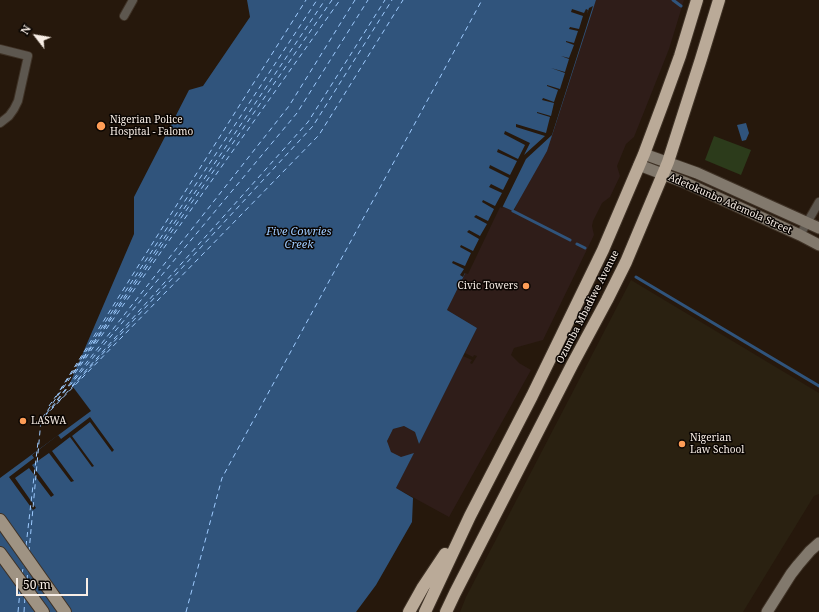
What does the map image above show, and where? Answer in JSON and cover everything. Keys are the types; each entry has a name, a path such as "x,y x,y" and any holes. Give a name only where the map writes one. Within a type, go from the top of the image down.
{"highway":[{"name":"Ozumba Mbadiwe Avenue","path":"425,612 470,516 532,396 600,257 664,103 697,0"},
{"name":"Ozumba Mbadiwe Avenue","path":"446,612 458,586 626,262 668,162 719,0"},
{"path":"409,612 423,587 470,516"}],"main road":[{"name":"Adetokunbo Ademola Street","path":"644,154 697,173 819,228"},
{"name":"Adetokunbo Ademola Street","path":"639,165 686,184 819,245"},
{"path":"0,520 65,612"},
{"path":"767,612 790,574 819,543"},
{"path":"0,553 43,612"}],"street":[{"path":"124,16 133,0"},
{"path":"0,49 28,56 18,101 9,116 0,123"},
{"path":"800,235 819,202"}],"shaded area":[{"path":"596,0 684,0 669,49 634,137 626,144 617,166 620,176 610,197 602,203 593,221 592,226 594,235 543,340 514,348 511,355 519,363 531,370 449,517 396,488 413,454 401,458 390,452 387,441 393,429 404,426 415,432 419,444 463,356 472,360 470,363 472,364 477,356 474,355 473,357 465,353 477,328 447,310 499,205 514,211"},
{"name":"Nigerian Law School","path":"631,280 819,393 819,494 814,496 743,612 460,612 466,597"}],"green space":[{"path":"714,136 751,150 741,175 705,160"}],"water":[{"name":"Five Cowries Creek","path":"247,0 596,0 547,151 513,211 499,205 447,310 477,328 419,444 415,432 404,426 393,429 387,441 391,452 401,457 414,453 396,488 413,498 412,522 376,585 356,612 0,612 0,478 91,411 70,383 134,234 134,197 189,90 203,86 250,17"},
{"path":"746,123 749,133 746,140 742,141 737,125"}],"pier":[{"path":"593,6 552,135 526,159 502,208 500,207 468,274 465,273 463,277 460,275 464,269 452,263 453,261 465,266 471,253 460,247 461,245 473,251 479,239 467,232 469,230 480,236 487,224 474,217 476,215 488,221 494,209 482,202 483,200 495,206 502,193 489,187 491,184 503,190 509,178 489,168 490,165 510,175 517,161 497,152 498,149 518,159 525,145 504,134 505,131 530,143 524,155 545,136 516,127 516,124 546,133 550,117 537,112 551,116 554,103 542,100 543,98 554,102 558,90 547,85 560,89 565,73 551,68 565,72 569,59 561,56 569,58 574,45 566,41 574,43 578,31 569,29 570,27 579,29 583,16 571,12 572,9 584,13 586,9 588,10 587,14 589,8"},
{"path":"90,417 114,450 112,452 90,422 72,436 94,466 92,467 70,437 52,451 74,481 71,482 49,453 32,465 54,495 51,497 29,468 15,478 36,508 33,510 9,477 34,458 32,455 58,435 61,439"}],"waterway":[{"path":"673,0 681,6"},
{"path":"513,211 570,240"},
{"path":"577,244 585,248"},
{"path":"636,277 819,386"}],"ferry route":[{"path":"60,390 306,0"},
{"path":"56,397 317,0"},
{"path":"73,373 325,0"},
{"path":"29,552 41,420 332,0"},
{"path":"75,373 340,0"},
{"path":"57,400 289,106 355,0"},
{"path":"46,414 297,113 368,0"},
{"path":"72,386 308,122 385,0"},
{"path":"59,401 313,126 392,0"},
{"path":"44,417 319,135 403,0"},
{"path":"186,612 222,478 482,0"},
{"path":"49,406 56,396"},
{"path":"52,408 59,400"},
{"path":"26,546 38,442"},
{"path":"22,574 24,563"},
{"path":"27,580 28,569"},
{"path":"18,612 20,591"},
{"path":"24,612 25,597"}],"place":[{"name":"Nigerian Police Hospital - Falomo","path":"101,126"},
{"name":"Civic Towers","path":"526,286"},
{"name":"LASWA","path":"23,421"},
{"name":"Nigerian Law School","path":"682,444"}]}
